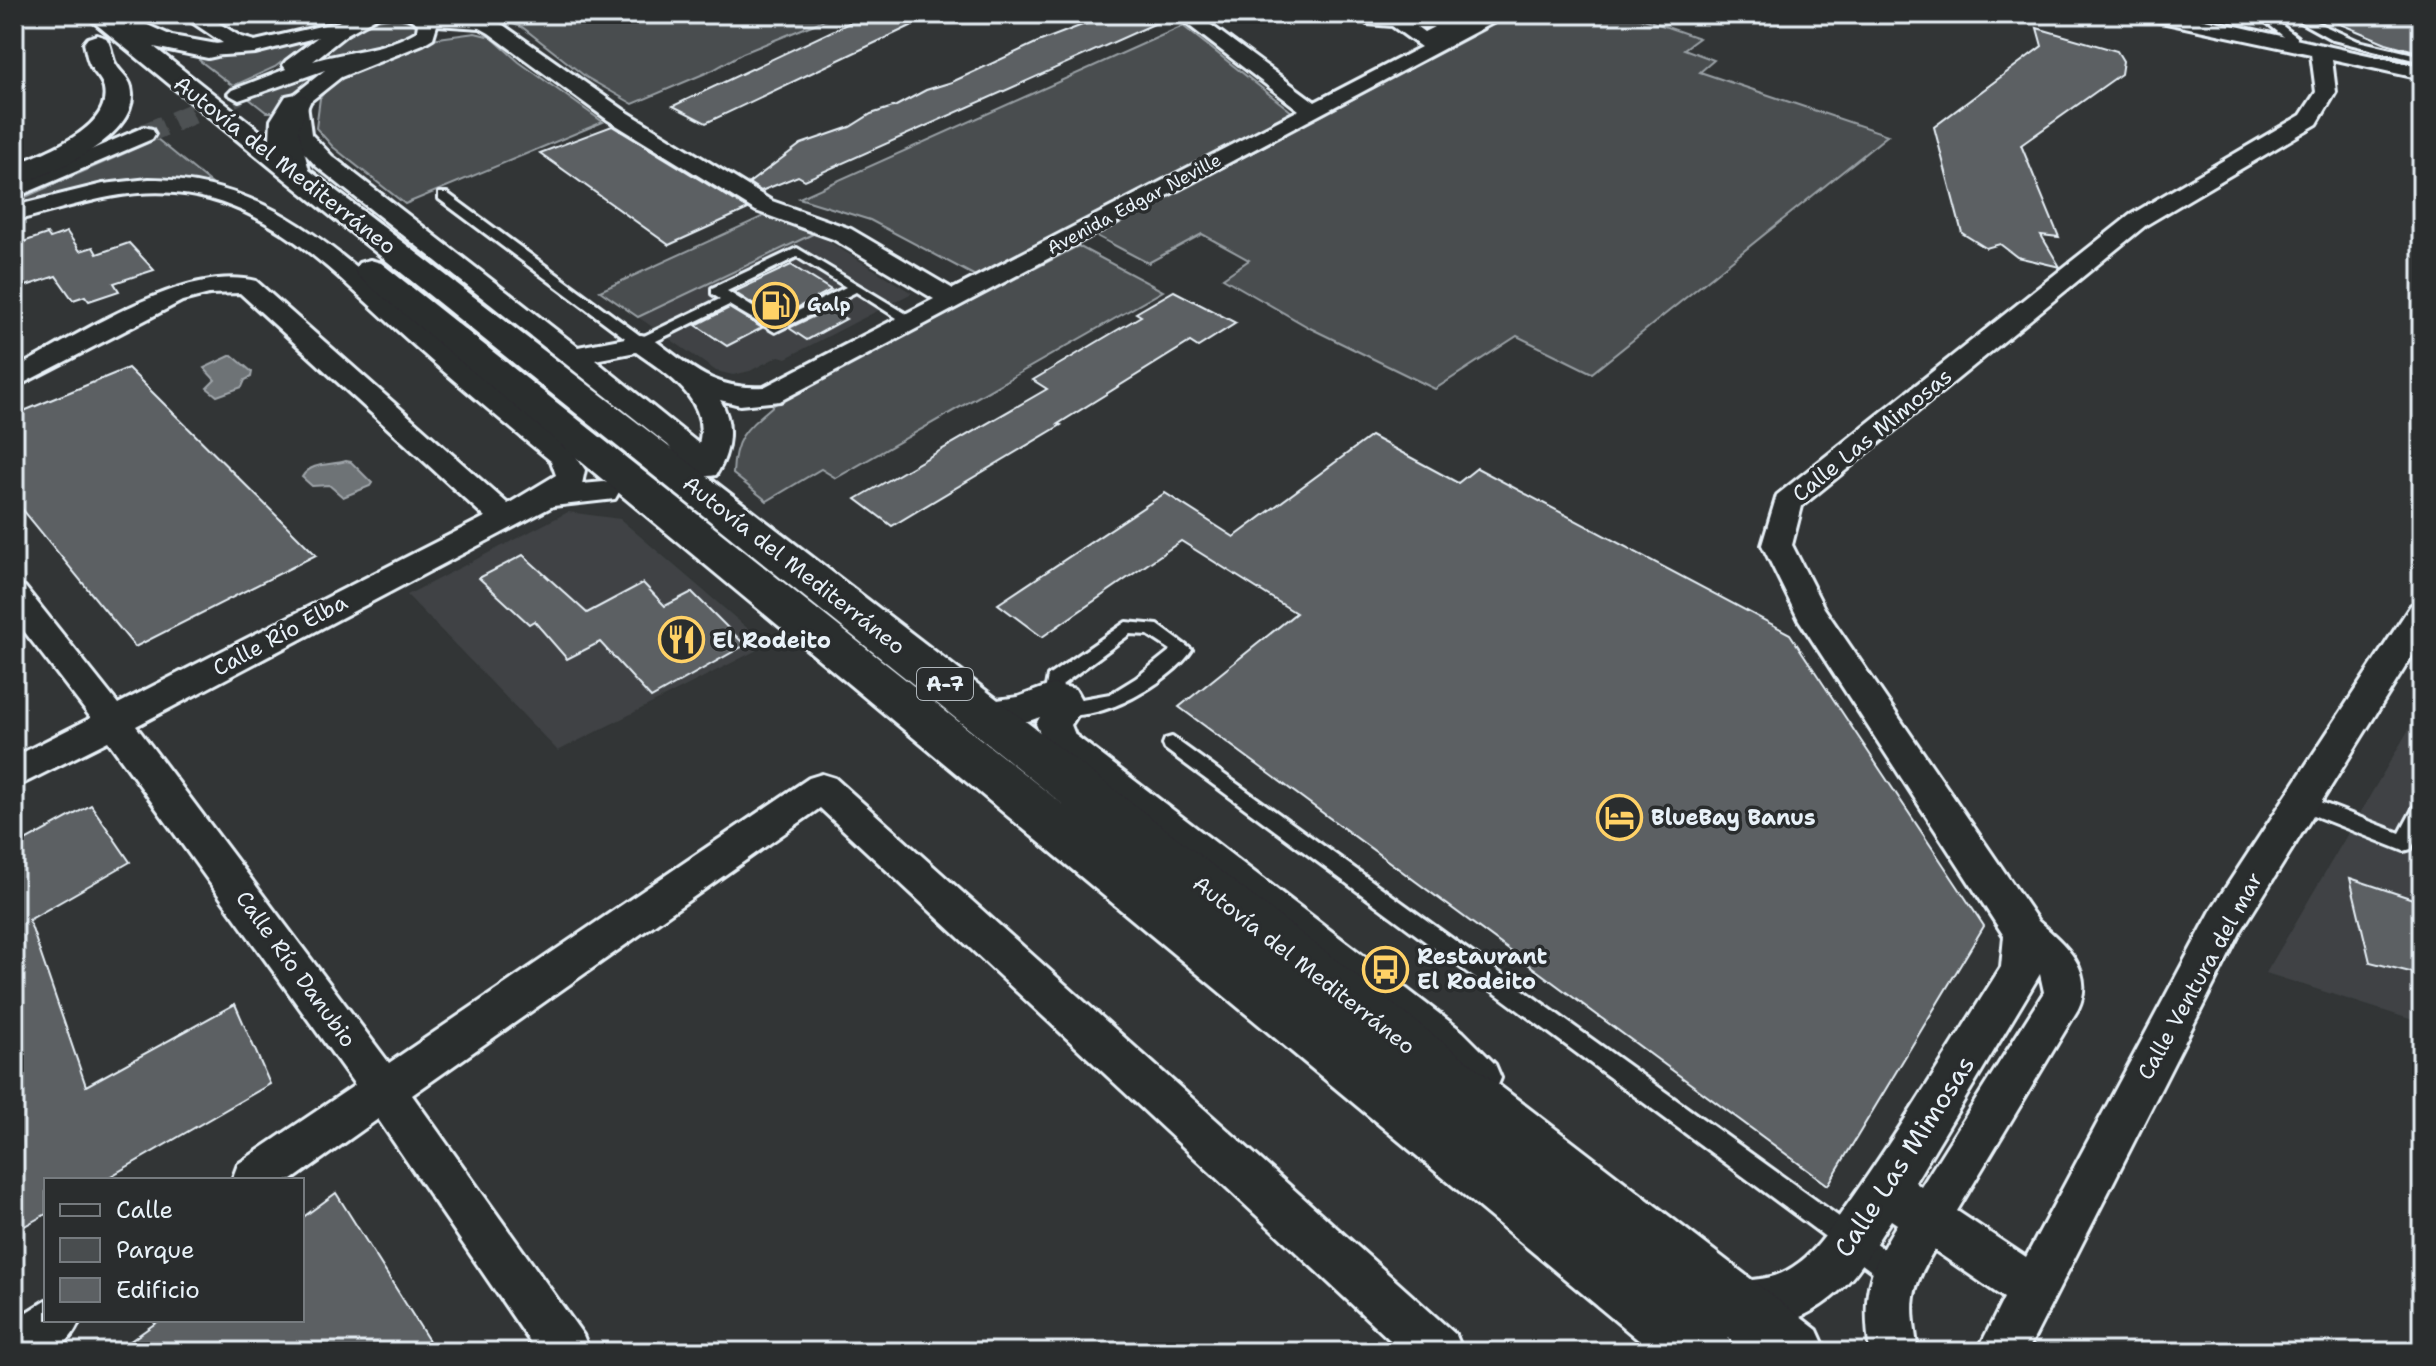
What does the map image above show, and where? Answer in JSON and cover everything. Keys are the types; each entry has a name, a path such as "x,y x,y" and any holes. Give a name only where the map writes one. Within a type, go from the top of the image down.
{"highway":[{"name":"Autovía del Mediterráneo","path":"60,14 99,24 296,174 1795,1352"},
{"name":"Autovía del Mediterráneo","path":"99,24 418,310 1702,1352"},
{"path":"14,176 75,148 110,120 118,102 118,88 101,63 99,24 165,43 216,42"},
{"path":"296,102 285,115 283,134 296,174"},
{"path":"335,264 418,310"},
{"path":"474,356 547,443"},
{"path":"710,454 735,501 826,575 879,632"},
{"path":"604,492 660,507"}],"street":[{"path":"196,15 216,42 255,47 371,14"},
{"path":"1184,14 1312,110"},
{"name":"Avenida Edgar Neville","path":"695,383 740,397 770,395 1499,14"},
{"path":"2152,14 2422,73"},
{"path":"1370,17 1422,54"},
{"path":"1370,17 1396,20"},
{"path":"573,356 641,343 695,383 712,415 710,454 678,439 317,155 300,136 296,102 334,73 387,50 420,22 458,28 496,29 604,107 764,206 842,234 954,300"},
{"path":"343,24 318,49 245,92 323,64 387,50"},
{"name":"Calle Las Mimosas","path":"1894,1352 1888,1310 1894,1272 2064,996 2067,981 2058,964 2024,933 1810,612 1777,545 1788,502 2138,220 2309,119 2326,92 2321,52"},
{"path":"14,191 144,134"},
{"path":"14,214 70,199 131,188 192,187 233,197 272,215 335,264 547,443 572,468 573,475 566,485 547,497"},
{"path":"14,380 173,296 199,287 226,283 247,286 505,518"},
{"name":"Avenida Edgar Neville","path":"710,454 739,418 763,404 770,395"},
{"path":"547,497 604,492"},
{"name":"Calle Río Elba","path":"14,774 547,497"},
{"name":"Calle Río Danubio","path":"14,595 114,722 384,1088 566,1352"},
{"name":"Calle Ventura del mar","path":"2001,1352 2227,919 2418,629"},
{"path":"982,713 1059,703 1053,724 1061,743 1448,1046 1491,1089 1522,1137"},
{"path":"257,1178 822,788 1439,1352"},
{"name":"Calle Las Mimosas","path":"1735,1304 1776,1303 1812,1283 1833,1264 1885,1189 2021,971 2024,933"},
{"name":"Calle Las Mimosas","path":"1982,1035 2024,1062"},
{"path":"1374,1086 1490,1214 1654,1352"},
{"path":"1885,1189 2033,1290"},
{"path":"14,1349 53,1322"}],"lane":[{"path":"2261,14 2293,39 2292,44"},
{"path":"2291,14 2348,41 2422,59"},
{"path":"443,196 641,343 730,299"},
{"path":"856,287 775,328 717,291 797,252 856,287 913,322"},
{"path":"1126,628 1152,629 1183,650 1116,701 1103,706 1059,703 1054,681 1126,628"},
{"path":"1172,744 1894,1272"},
{"path":"2302,803 2404,843 2422,811"}],"shaded area":[{"name":"Galp","path":"815,233 912,293 786,358 779,356 750,371 733,375 716,371 638,317"},
{"path":"232,355 252,372 251,377 245,380 242,387 217,396 207,388 215,380 204,368"},
{"path":"351,462 372,483 370,486 343,497 329,485 312,486 302,477 316,466"},
{"path":"568,512 620,519 767,645 558,751 407,595"},
{"path":"2422,707 2422,1023 2266,973"}],"green space":[{"path":"482,14 839,14 743,53 713,70 633,104 586,77 522,27"},
{"path":"1514,14 1629,14 1699,38 1684,49 1714,60 1700,72 1888,135 1592,373 1517,336 1435,389 1310,328 1223,278 1249,260 1202,234 1148,263 1091,233 1184,185 1187,187"},
{"path":"396,17 417,24 417,31 386,46 320,59 362,25"},
{"path":"1183,26 1297,116 981,279 870,220 799,198"},
{"path":"475,33 491,37 519,62 603,122 405,204 333,147 316,128 320,98 332,83 431,39"},
{"path":"309,41 275,67 233,86 199,60 204,54"},
{"path":"324,69 328,71 298,92 279,112 266,112 247,97"},
{"path":"157,139 212,184 188,182 14,210 14,202"},
{"path":"766,215 815,233 638,317 600,291"},
{"path":"1078,246 1163,291 836,478 821,469 767,501 733,474 739,441 775,404"}],"building":[{"path":"868,14 936,14 706,123 673,106"},
{"path":"1111,14 1172,16 805,180 798,176 761,191 749,183 801,144 850,127 871,114 896,106 926,90 952,82 1038,42"},
{"path":"2316,14 2396,14 2410,19 2422,24 2422,53 2386,43"},
{"path":"2037,28 2117,51 2123,61 2121,74 2021,145 2059,237 2041,235 2060,267 2017,257 2000,244 1986,248 1962,233 1934,127 2042,46"},
{"path":"612,126 748,209 669,245 540,153"},
{"path":"67,232 80,251 93,247 97,254 129,243 154,270 114,283 119,291 89,301 85,296 73,300 56,276 14,290 14,245 47,234 50,238"},
{"path":"791,265 831,290 776,319 734,292"},
{"path":"1174,291 1236,323 1198,347 1190,342 1058,424 1061,425 892,526 856,499 1047,389 1033,380 1141,316 1136,313"},
{"path":"729,308 762,328 727,346 696,325"},
{"path":"829,309 846,319 807,340 789,328"},
{"path":"128,368 316,555 135,647 14,499 14,415"},
{"name":"BlueBay Banus","path":"1371,436 1458,483 1477,468 1790,634 1984,926 1828,1185 1179,707 1296,613 1181,541 1042,637 998,604 1165,493 1234,537"},
{"name":"El Rodeito","path":"523,555 587,613 643,583 665,606 692,592 745,645 651,698 600,642 567,659 534,621 529,624 479,578"},
{"path":"91,805 130,862 29,920 86,1086 235,1004 270,1084 107,1178 44,1178 44,1215 19,1229 14,1210 14,847"},
{"path":"2350,878 2422,902 2422,975 2370,962"},
{"path":"336,1193 436,1352 115,1352 157,1322 304,1322 304,1217"}],"tunnel":[{"path":"144,134 239,94"}],"place":[{"name":"Galp","path":"776,305"},
{"name":"El Rodeito","path":"681,640"},
{"name":"BlueBay Banus","path":"1620,817"},
{"name":"Restaurant El Rodeito","path":"1386,969"}]}
